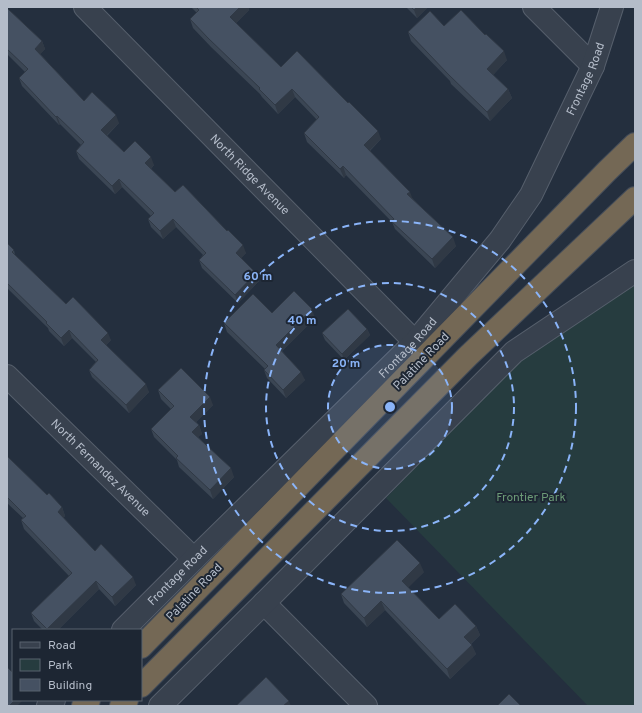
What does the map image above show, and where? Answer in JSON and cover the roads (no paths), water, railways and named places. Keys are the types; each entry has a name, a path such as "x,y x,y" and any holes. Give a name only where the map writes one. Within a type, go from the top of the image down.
{"highway":[{"name":"Palatine Road","path":"142,646 635,144"},
{"path":"142,685 463,362 635,198"}],"street":[{"name":"North Ridge Avenue","path":"85,7 415,342"},
{"path":"534,7 593,66"},
{"name":"Frontage Road","path":"125,629 194,559 415,342 500,240 531,195 593,66 612,7"},
{"path":"160,706 514,352 635,271"},
{"name":"North Fernandez Avenue","path":"7,376 194,559"},
{"path":"264,603 366,706"}],"park label":[{"name":"Frontier Park","path":"531,497"}]}
